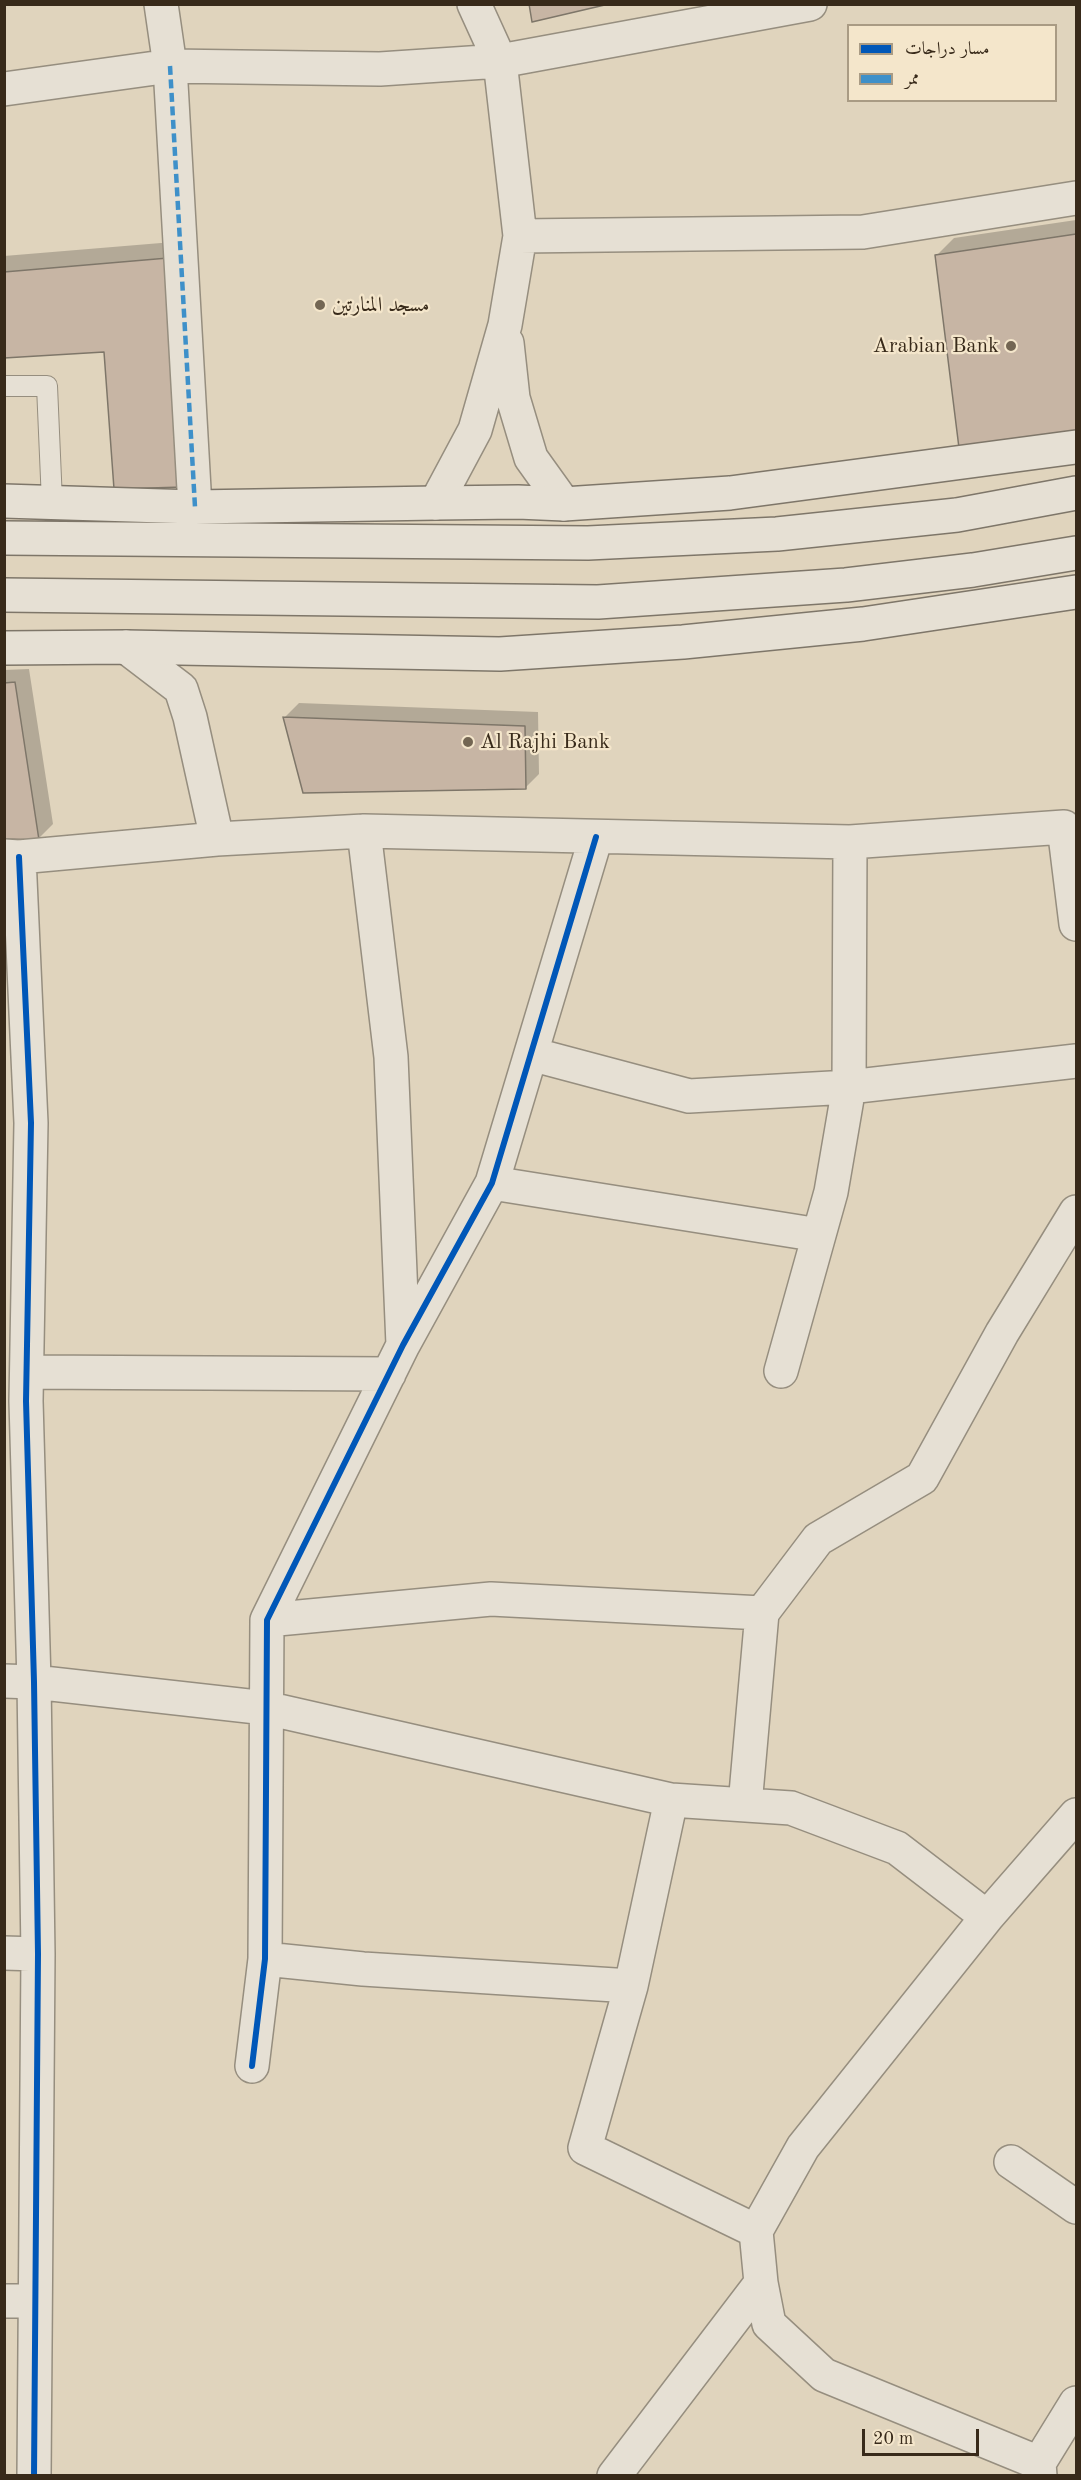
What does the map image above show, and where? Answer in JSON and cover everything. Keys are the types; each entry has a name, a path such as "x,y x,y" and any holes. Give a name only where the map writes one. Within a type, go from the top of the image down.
{"street":[{"path":"160,4 170,66 195,507"},
{"path":"435,502 475,430 505,326 520,236 500,61 474,4"},
{"path":"4,89 170,66 380,69 500,61 810,4"},
{"path":"520,236 863,232 1077,198"},
{"path":"505,326 513,398 531,458 564,504"},
{"path":"4,501 195,507 435,502 564,504 730,493 1077,447"},
{"path":"4,538 588,543 788,532 957,515 1077,493"},
{"path":"4,595 598,602 846,585 973,570 1077,553"},
{"path":"4,648 126,647 500,654 683,642 863,624 1077,592"},
{"path":"126,647 181,689 190,717 217,839"},
{"path":"34,2475 20,2301 38,1954 19,1682 18,1123 12,857 217,839 364,831 850,842 1064,827 1077,924"},
{"path":"364,831 391,1057 403,1345"},
{"path":"252,2066 265,1959 267,1620 403,1345 492,1184 596,837"},
{"path":"781,1371 831,1192 849,1087 850,842"},
{"path":"531,1054 689,1096 849,1087 1077,1061"},
{"path":"492,1184 819,1235"},
{"path":"745,1804 762,1613 818,1539 921,1478 1002,1333 1077,1212"},
{"path":"19,1391 389,1374"},
{"path":"267,1620 491,1599 762,1613"},
{"path":"19,1682 266,1708 671,1800 791,1808 897,1848 987,1917"},
{"path":"671,1800 631,1986 585,2148 756,2231"},
{"path":"1077,1815 987,1917 803,2147 756,2231 761,2283 769,2324 824,2375 1039,2469 1077,2403"},
{"path":"4,1953 38,1954"},
{"path":"265,1959 363,1969 631,1986"},
{"path":"1011,2162 1077,2206"},
{"path":"626,2471 761,2283"}],"lane":[{"path":"4,386 47,386 52,502"}],"building":[{"path":"529,4 609,4 532,22"},
{"name":"Arabian Bank","path":"1076,234 1076,436 960,456 935,255"},
{"path":"168,258 184,487 114,489 104,352 4,358 4,272"},
{"path":"15,682 39,840 4,839 4,683"},
{"path":"283,717 525,726 526,789 303,793"}],"marked path":[{"path":"170,66 195,507"}],"cycle path":[{"path":"252,2066 265,1959 267,1620 403,1345 492,1183 596,837"},
{"path":"19,857 31,1123 26,1401 34,1682 38,1954 34,2476"}],"place":[{"name":"مسجد المنارتين","path":"320,305"},
{"name":"Arabian Bank","path":"1011,346"},
{"name":"Al Rajhi Bank","path":"468,742"}]}
